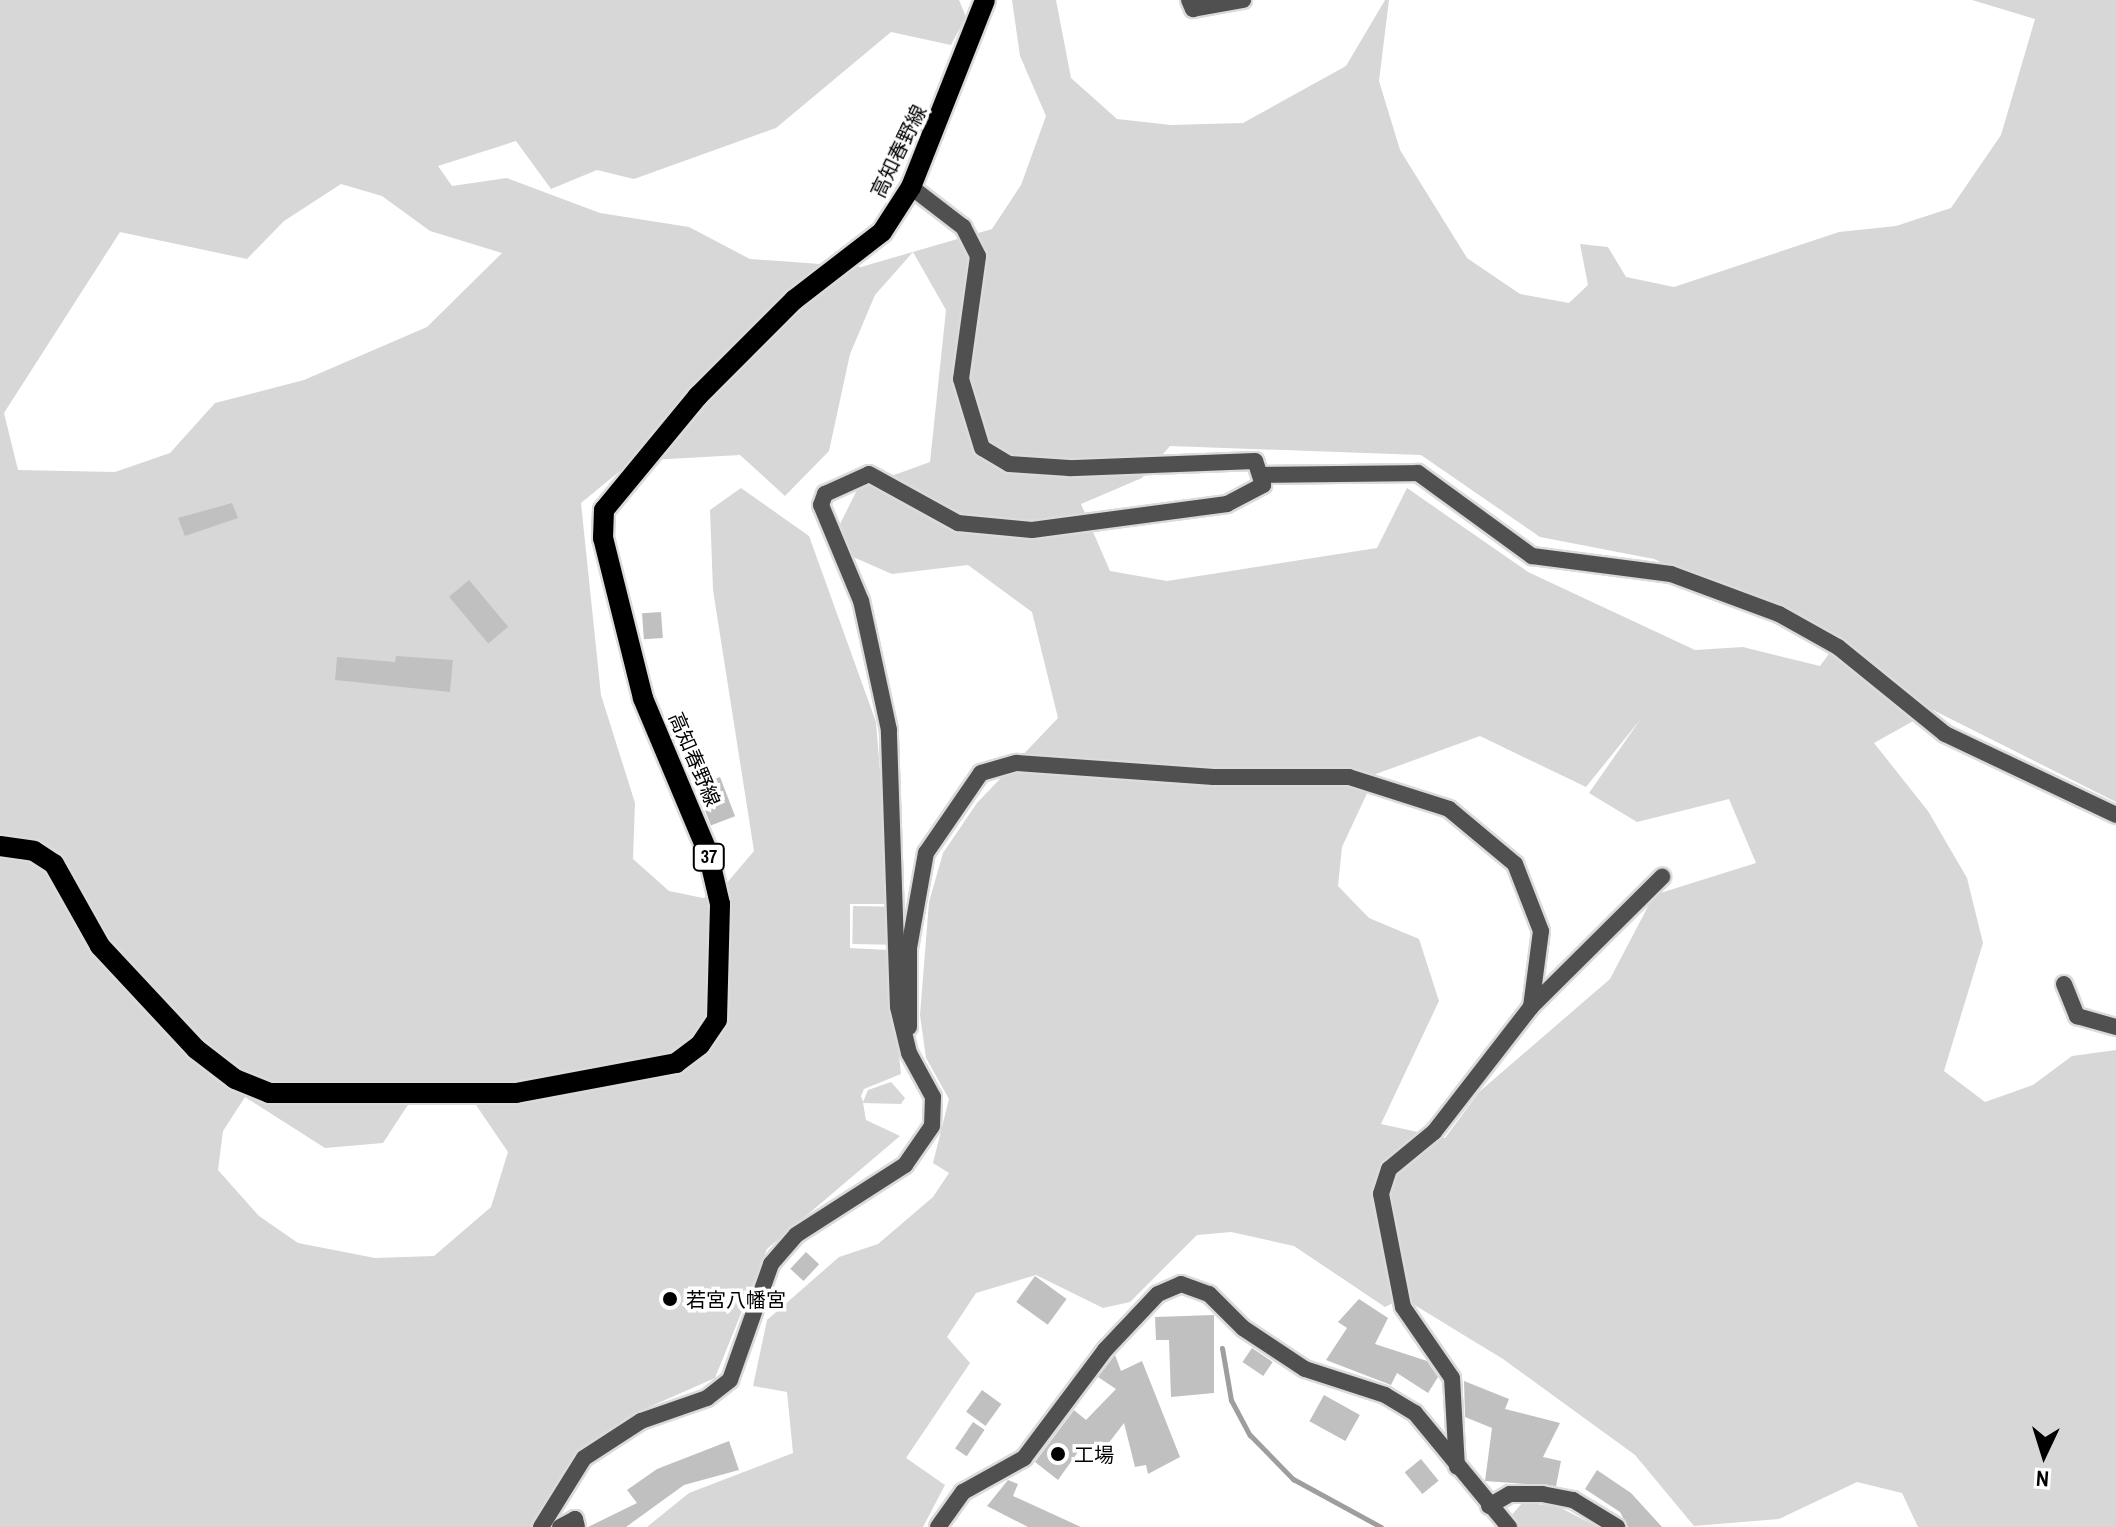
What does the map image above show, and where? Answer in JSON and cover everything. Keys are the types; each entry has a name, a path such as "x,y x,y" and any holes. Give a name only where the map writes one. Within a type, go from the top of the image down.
{"main road":[{"name":"高知春野線","path":"0,846 34,851 54,864 100,946 196,1049 235,1079 269,1093 516,1093 676,1063 717,1020 720,904 708,853 643,698 603,538 604,510 698,396 821,275 882,232 911,187 985,0"}],"street":[{"path":"1189,0 1193,9 1243,0"},
{"path":"541,1527 584,1458 641,1421 707,1398 730,1380 771,1264 796,1235 905,1165 932,1126 933,1097 909,1053 898,1007 889,730 861,601 821,505 825,494 869,474 958,523 1032,530 1227,504 1263,485 1263,475 1255,461 1009,464 982,448 961,379 978,256 963,227 911,187"},
{"path":"1263,475 1418,473 1532,556 1671,574 1779,614 1838,647 1945,734 2116,815"},
{"path":"909,1053 909,948 926,853 981,773 1017,763 1214,777 1349,777 1449,809 1515,864 1541,931 1531,1007"},
{"path":"1457,1467 1452,1378 1403,1307 1381,1194 1389,1169 1434,1132 1531,1007 1662,877"},
{"path":"2064,984 2077,1016 2116,1027"},
{"path":"938,1527 963,1492 1024,1458 1105,1350 1158,1294 1181,1284 1209,1294 1243,1328 1305,1369 1385,1395 1415,1413 1509,1527"},
{"path":"1489,1506 1510,1494 1542,1494 1573,1500 1617,1527"},
{"path":"560,1527 575,1519 577,1527"}],"shaded area":[{"path":"0,0 959,0 966,17 951,45 891,32 776,128 634,179 597,170 551,189 516,141 438,166 452,186 507,178 600,213 689,227 750,259 861,267 992,229 1021,185 1046,116 1020,56 1012,0 1056,0 1071,78 1117,119 1171,125 1243,123 1346,66 1385,0 1389,0 1379,81 1400,150 1467,258 1520,294 1569,303 1588,285 1580,244 1608,247 1626,277 1674,287 1839,232 1896,226 1951,208 2001,135 2035,19 1972,0 2116,0 2116,802 1933,710 1874,743 1928,811 1967,878 1983,943 1944,1071 1985,1102 2033,1085 2072,1056 2116,1050 2116,1527 1918,1527 1902,1493 1857,1482 1779,1519 1694,1526 1635,1455 1503,1359 1403,1298 1385,1307 1294,1246 1231,1232 1197,1235 1130,1302 1103,1308 1036,1275 976,1293 947,1337 970,1363 906,1458 945,1485 923,1527 647,1527 689,1493 793,1453 787,1392 753,1386 767,1320 839,1257 878,1244 933,1197 949,1173 933,1163 949,1099 926,1058 920,1015 929,902 943,853 977,803 1058,718 1032,612 968,565 892,574 853,557 838,528 858,488 930,462 946,310 913,252 875,295 850,354 829,451 785,496 740,455 632,461 581,503 601,695 635,803 633,859 669,891 703,898 720,891 754,851 713,590 710,510 741,488 809,536 876,722 891,904 850,904 850,948 888,950 901,1074 864,1089 861,1096 863,1102 868,1090 891,1082 905,1098 901,1104 863,1103 866,1120 900,1136 767,1249 715,1378 631,1415 578,1452 534,1527 0,1527","holes":["341,184 382,196 430,231 502,253 427,327 304,380 215,403 170,453 115,472 18,470 4,413 120,232 247,259 284,221","1170,446 1421,455 1540,537 1654,559 1836,644 1820,666 1743,647 1695,650 1528,572 1407,488 1377,548 1167,581 1110,571 1081,504 1142,478","1640,720 1589,793 1637,822 1729,799 1756,863 1654,895 1610,979 1479,1092 1445,1138 1381,1124 1439,1001 1419,939 1369,918 1338,886 1342,847 1376,774 1480,736 1586,787","419,1088 476,1105 508,1152 491,1207 434,1256 375,1258 298,1243 259,1216 218,1170 223,1131 245,1097 325,1148 383,1143"]},
{"path":"853,906 892,907 891,945 852,944"},
{"path":"1523,1502 1559,1507 1598,1527 1518,1527 1510,1517"}],"building":[{"path":"232,503 238,518 185,536 178,518"},
{"path":"469,580 508,627 488,643 449,597"},
{"path":"661,612 663,638 644,639 642,613"},
{"path":"396,656 453,660 450,692 335,680 337,657 395,662"},
{"path":"720,777 735,816 711,826 696,786"},
{"path":"806,1252 819,1264 803,1281 790,1269"},
{"path":"1035,1276 1067,1299 1048,1325 1016,1302"},
{"path":"1359,1299 1388,1318 1375,1344 1427,1361 1438,1377 1428,1393 1397,1373 1391,1385 1326,1360 1347,1328 1338,1322"},
{"path":"1214,1315 1214,1393 1171,1397 1169,1340 1156,1340 1155,1317"},
{"path":"1252,1348 1273,1362 1263,1376 1242,1362"},
{"path":"1115,1355 1121,1371 1142,1361 1180,1457 1148,1474 1146,1465 1135,1467 1124,1423 1098,1457 1083,1445 1058,1480 1035,1462 1074,1410 1086,1420 1116,1389 1098,1377"},
{"path":"1464,1381 1509,1399 1505,1409 1560,1423 1543,1457 1561,1461 1556,1486 1485,1481 1492,1428 1465,1417"},
{"path":"982,1390 1001,1404 986,1426 966,1412"},
{"path":"1324,1395 1360,1415 1345,1441 1309,1421"},
{"path":"973,1422 985,1430 967,1456 955,1449"},
{"path":"729,1441 739,1470 684,1485 626,1527 588,1527 637,1503 627,1490 657,1469"},
{"path":"1421,1459 1439,1481 1422,1494 1405,1472"},
{"path":"1597,1470 1631,1493 1662,1527 1628,1527 1620,1512 1585,1489"},
{"path":"1008,1480 1018,1484 1013,1496 1081,1527 1028,1527 987,1506"}],"waterway":[{"path":"1222,1348 1231,1400 1250,1435 1293,1479 1381,1527"}],"place":[{"name":"若宮八幡宮","path":"670,1299"},
{"name":"工場","path":"1058,1454"}]}
